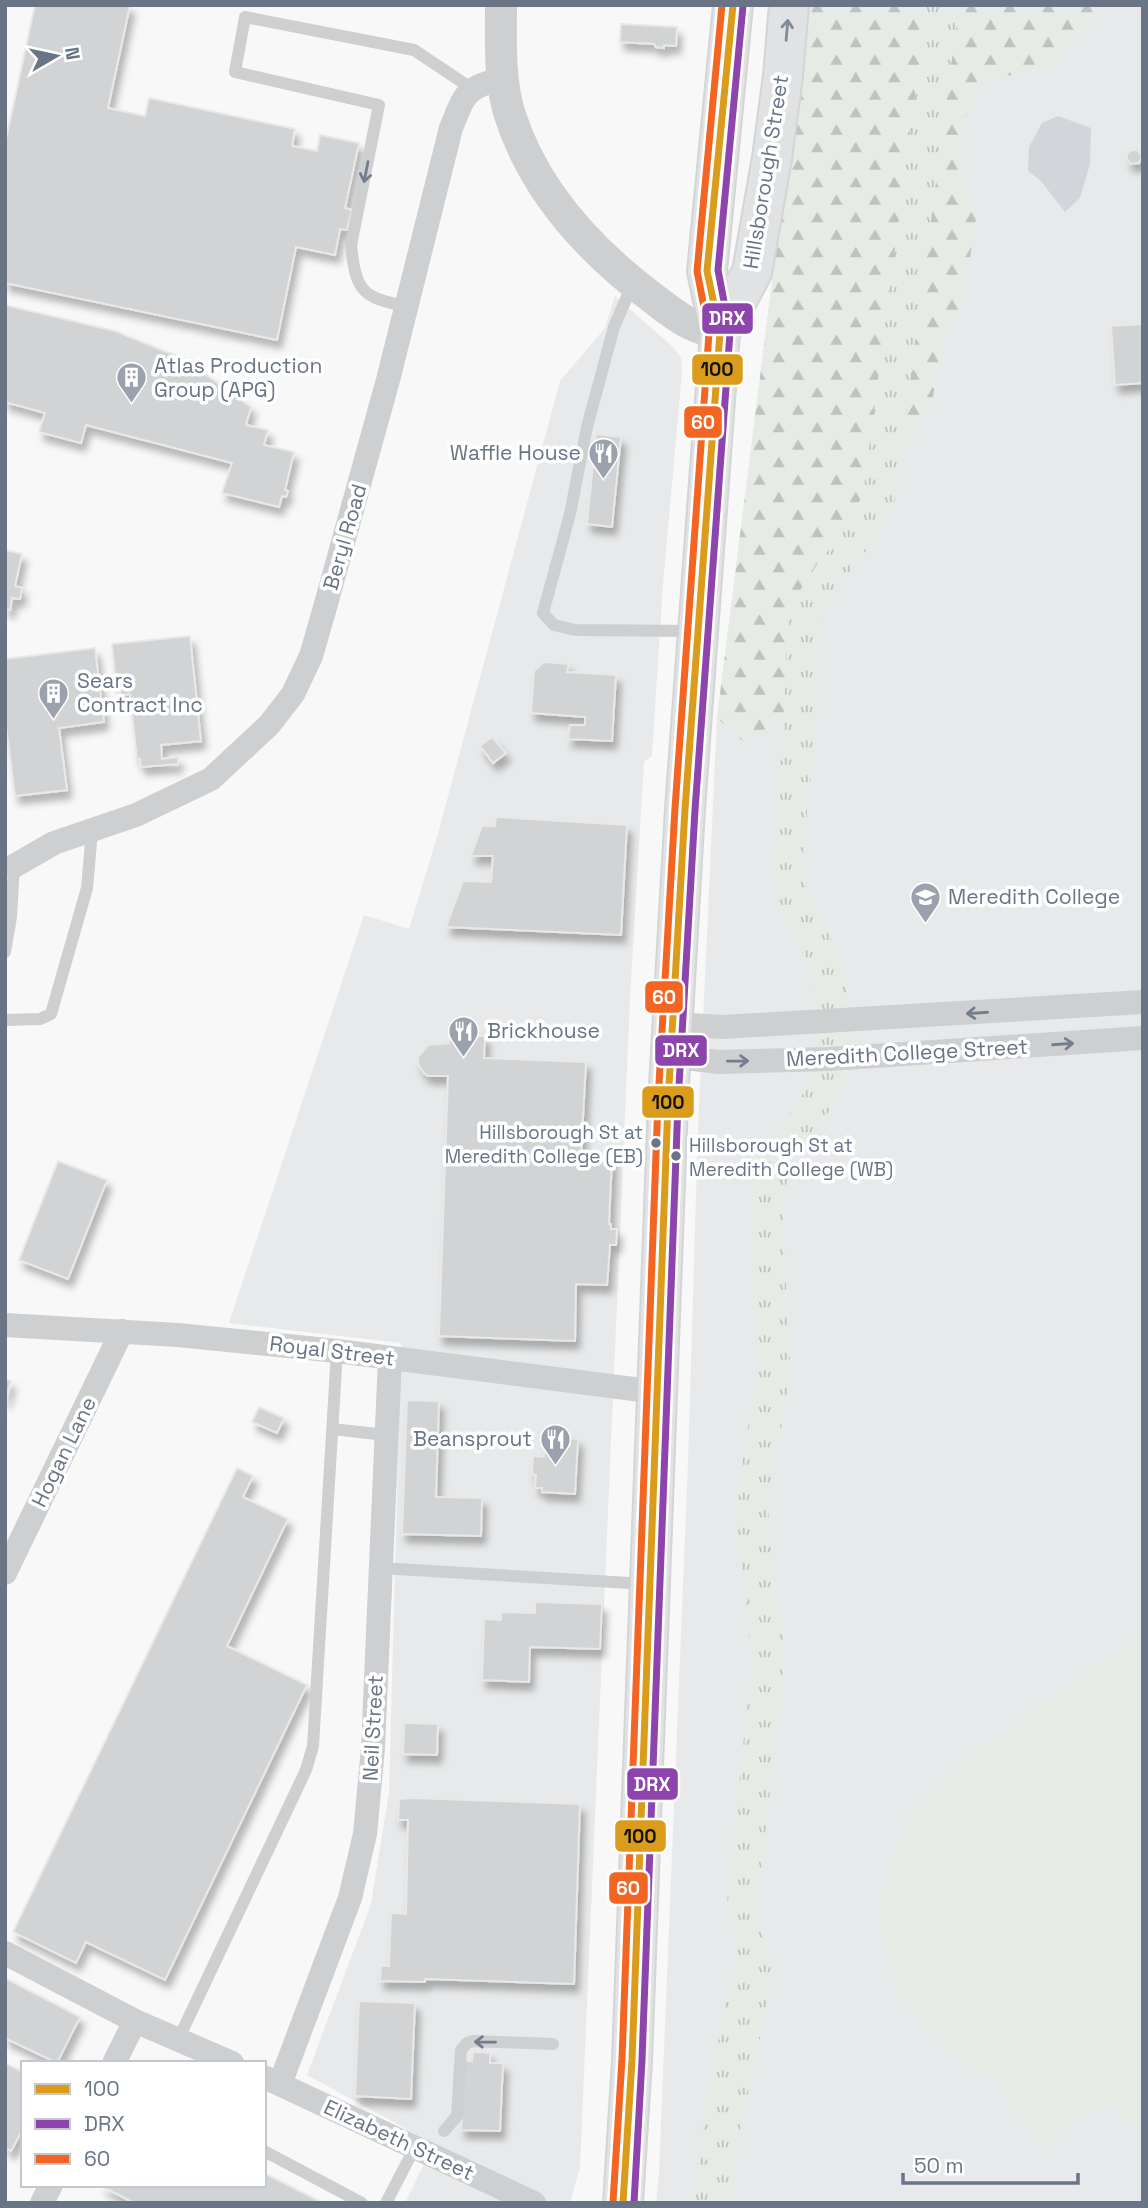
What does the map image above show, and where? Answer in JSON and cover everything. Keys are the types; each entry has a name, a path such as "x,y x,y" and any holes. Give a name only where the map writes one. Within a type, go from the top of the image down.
{"main road":[{"name":"Hillsborough Street","path":"623,2203 632,2060 671,1040 720,332 707,271 733,5"},
{"name":"Hillsborough Street","path":"720,332 752,272 774,144 789,5"}],"street":[{"path":"501,5 503,78 514,127 557,206 600,255 633,282 687,323 707,331 720,332"},
{"path":"471,88 503,78"},
{"name":"Beryl Road","path":"7,868 54,844 176,798 211,779 269,724 293,694 312,656 382,404 451,128 471,88"},
{"name":"Meredith College Street","path":"671,1040 723,1027 1143,1002"},
{"name":"Meredith College Street","path":"671,1040 718,1062 828,1059 1143,1038"},
{"name":"Royal Street","path":"5,1325 122,1331 337,1351 657,1392"},
{"name":"Hogan Lane","path":"5,1573 122,1331"},
{"name":"Neil Street","path":"272,2080 350,1898 359,1866 370,1797 373,1748 390,1358"},
{"path":"5,1953 135,2021 227,2061"},
{"path":"115,2061 135,2021"},
{"name":"Elizabeth Street","path":"272,2080 534,2203"},
{"path":"42,2203 50,2187"}],"lane":[{"path":"406,306 375,299 359,286 351,246 379,105 235,72 245,17 414,50 471,88"},
{"path":"633,282 614,327 590,414 570,514 543,613 554,625 575,630 698,631"},
{"path":"5,1020 40,1019 51,1014 87,888 92,831"},
{"path":"5,952 11,917 7,868"},
{"path":"178,2040 306,1770 313,1746 337,1351"},
{"path":"333,1429 385,1435"},
{"path":"380,1568 650,1584"},
{"path":"444,2131 457,2116 461,2050 467,2043 553,2044"},
{"path":"386,2203 415,2147"},
{"path":"266,2152 362,2203"}],"shaded area":[{"name":"Meredith College","path":"807,5 1143,5 1143,2203 656,2203 688,1463 698,1129 717,718"},
{"path":"1058,116 1091,128 1090,164 1080,198 1065,212 1040,180 1028,171 1029,147 1042,123"},
{"path":"615,296 674,348 681,358 682,372 663,584 652,756 644,762 630,998 580,2168 570,2203 405,2203 434,2144 307,2075 371,1904 389,1792 401,1343 229,1323 364,915 409,929 437,837 560,381 605,328"}],"green space":[{"path":"807,5 1100,5 1056,68 981,80 963,124 960,173 976,218 964,297 941,347 932,403 909,446 859,502 827,547 792,607 788,713 745,743 717,718"},
{"path":"927,5 959,5 895,499 882,528 828,606 822,620 817,650 816,731 803,868 811,901 841,962 848,1005 849,1049 836,1100 794,1166 782,1203 790,1362 787,1397 771,1482 768,1524 782,1627 784,1665 758,1898 760,1925 771,1971 771,1988 739,2134 730,2203 694,2203 706,2099 736,1956 727,1894 752,1664 737,1524 740,1476 758,1369 751,1200 753,1184 764,1154 808,1086 816,1058 812,979 803,954 778,904 771,869 784,724 787,629 795,600 802,587 850,520 863,494"},
{"path":"1143,1631 1143,2115 1129,2126 1111,2104 1104,2103 1042,2148 991,2077 971,2069 949,2052 928,2032 905,2003 887,1965 879,1914 887,1872 906,1824 942,1779"}],"building":[{"path":"35,5 130,5 108,108 145,116 149,98 295,129 292,146 317,151 320,135 359,143 345,208 352,210 347,230 340,229 335,255 296,247 277,340 5,283 5,144"},
{"path":"621,24 677,27 676,46 664,45 664,48 654,44 620,42"},
{"path":"1137,150 1142,156 1139,163 1131,164 1127,159 1127,154"},
{"name":"Atlas Production Group (APG)","path":"5,305 115,331 184,359 251,407 246,425 268,430 264,445 294,452 285,490 288,491 286,497 282,496 279,507 222,493 232,463 86,425 81,443 39,432 45,413 5,402"},
{"path":"1143,324 1143,383 1115,385 1111,326"},
{"name":"Waffle House","path":"596,434 621,437 612,527 587,524"},
{"path":"5,550 22,554 15,586 22,588 20,599 12,598 10,610 5,609"},
{"path":"190,636 201,741 161,745 162,759 178,757 178,764 141,767 140,759 137,759 130,694 121,695 120,685 116,686 112,644"},
{"name":"Sears Contract Inc","path":"95,648 104,722 59,728 67,790 15,796 5,718 5,659"},
{"path":"544,662 569,664 567,672 616,675 612,741 568,739 570,725 585,725 585,717 531,713 534,671"},
{"path":"492,737 506,753 493,763 480,746"},
{"path":"496,817 627,825 621,935 446,927 463,881 491,882 493,856 471,856 482,826 495,826"},
{"path":"449,1036 485,1036 484,1058 586,1062 581,1156 612,1158 609,1224 611,1229 617,1229 616,1245 610,1245 607,1285 576,1284 575,1341 439,1336 448,1076 428,1076 418,1064 418,1057 428,1045 449,1043"},
{"path":"58,1161 107,1180 68,1279 19,1260"},
{"path":"5,1379 11,1381 5,1402"},
{"path":"407,1400 439,1401 436,1497 482,1498 481,1536 402,1534"},
{"path":"259,1407 284,1418 277,1433 252,1422"},
{"name":"Beansprout","path":"545,1437 578,1439 575,1494 542,1492 542,1488 535,1488 536,1475 532,1474 533,1456 544,1457"},
{"path":"237,1468 253,1476 243,1497 288,1519 227,1646 307,1685 165,1980 86,1942 76,1963 13,1932"},
{"path":"535,1602 602,1604 600,1649 530,1647 529,1682 482,1680 484,1619 501,1620 501,1612 535,1613"},
{"path":"404,1723 438,1724 437,1755 403,1754"},
{"path":"399,1799 580,1804 574,1984 425,1979 425,1982 380,1981 381,1966 389,1966 391,1913 406,1914 408,1820 398,1820"},
{"path":"5,1978 80,2017 58,2061 5,2038"},
{"path":"359,2001 415,2003 411,2099 355,2096"},
{"path":"473,2052 490,2053 490,2063 503,2063 500,2131 461,2130 464,2061 472,2061"},
{"path":"5,2063 21,2071 21,2133 11,2151 5,2148"},
{"path":"266,2174 323,2203 134,2203 104,2187 266,2187"}],"transit line":[{"name":"60","path":"613,2202 622,2059 658,1101 675,808 709,333 697,271 722,5"},
{"name":"100","path":"623,2203 632,2060 668,1102 685,809 720,332 707,271 733,5"},
{"name":"DRX","path":"634,2203 642,2060 678,1103 695,810 730,333 718,270 743,6"}],"place":[{"name":"Atlas Production Group (APG)","path":"131,405"},
{"name":"Waffle House","path":"604,480"},
{"name":"Sears Contract Inc","path":"54,720"},
{"name":"Meredith College","path":"925,924"},
{"name":"Brickhouse","path":"464,1058"},
{"name":"Hillsborough St at Meredith College (EB)","path":"656,1143"},
{"name":"Hillsborough St at Meredith College (WB)","path":"676,1156"},
{"name":"Beansprout","path":"555,1466"}]}
